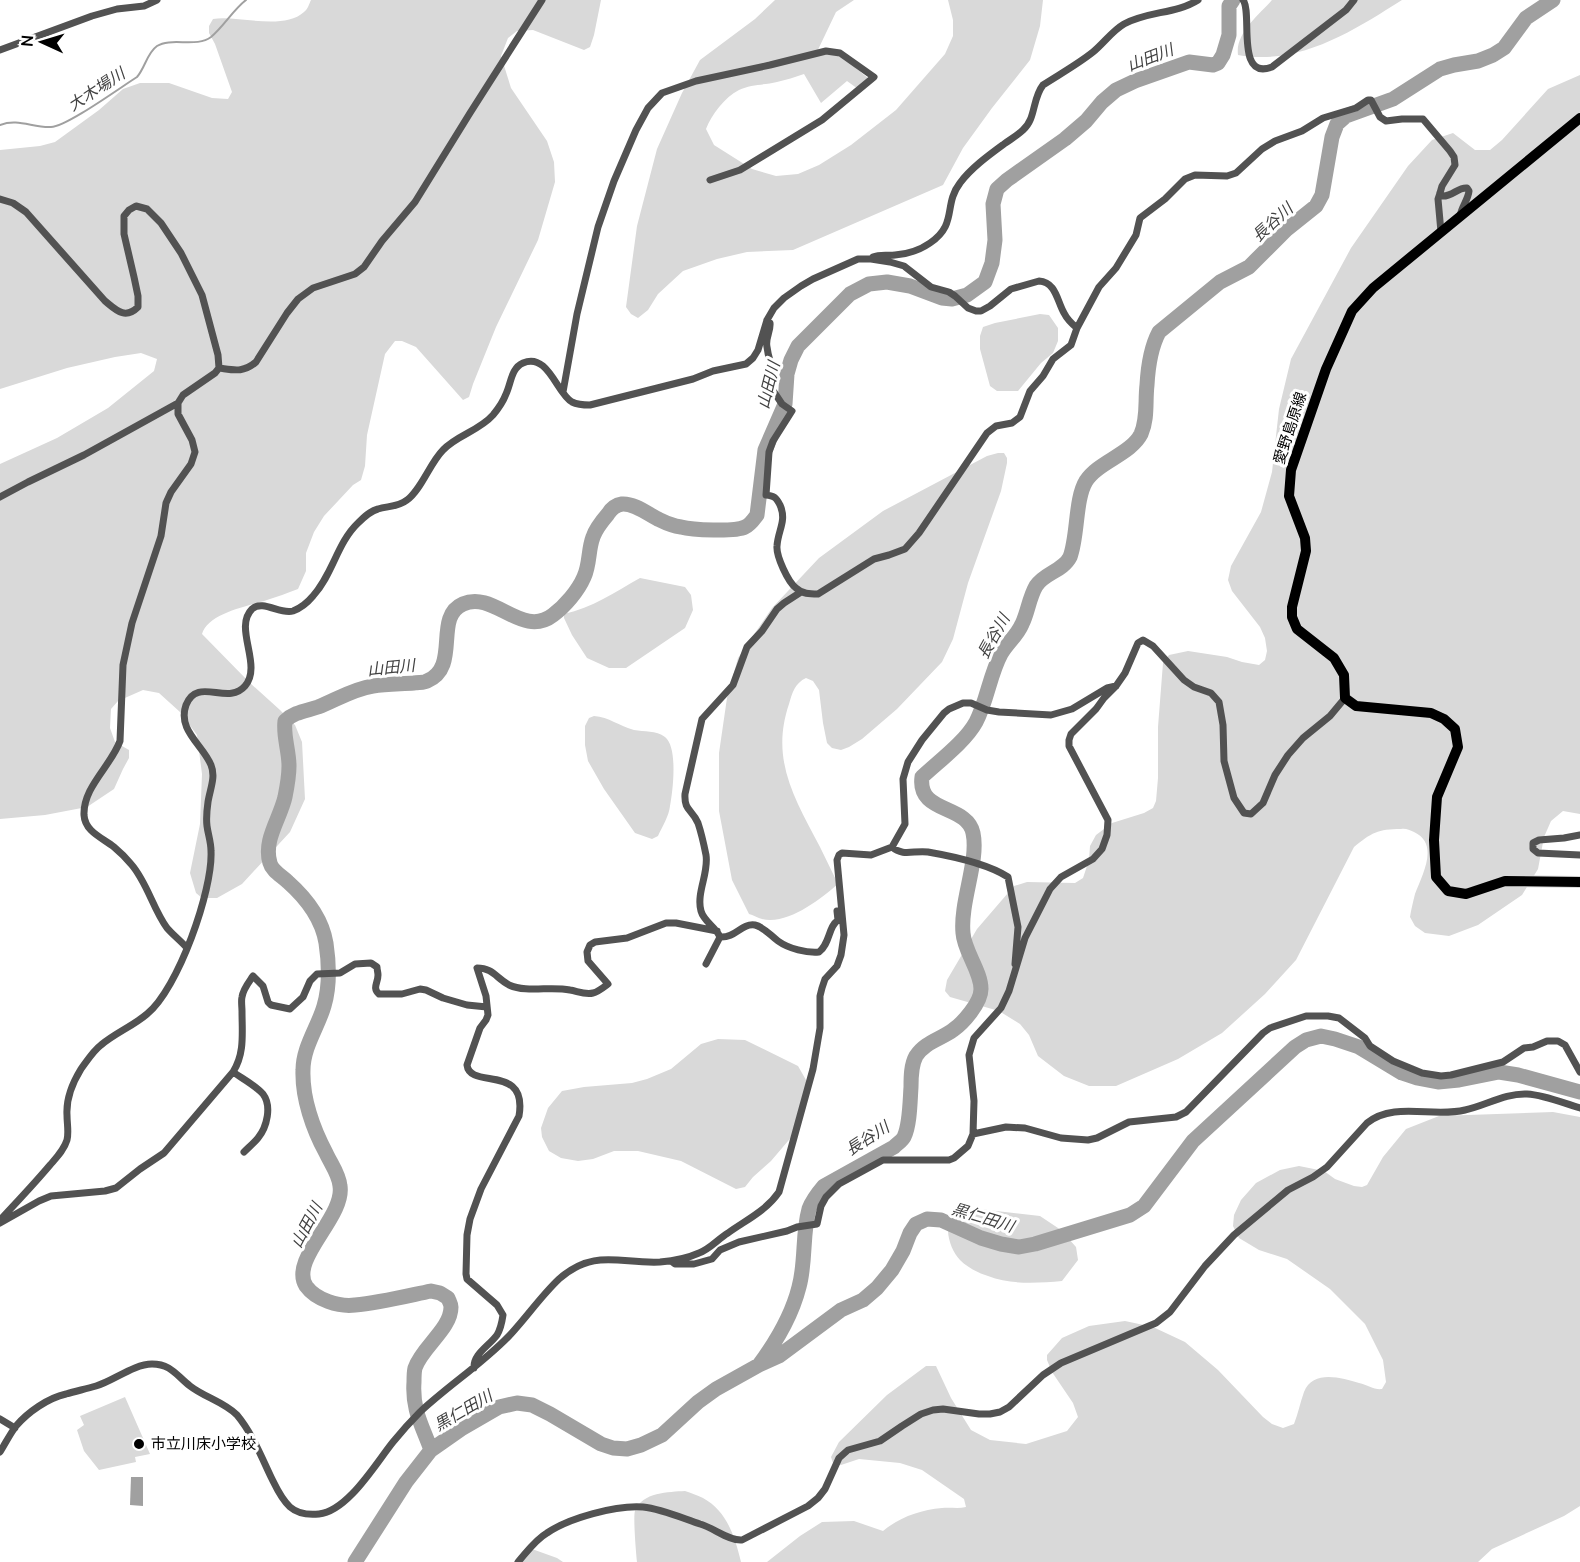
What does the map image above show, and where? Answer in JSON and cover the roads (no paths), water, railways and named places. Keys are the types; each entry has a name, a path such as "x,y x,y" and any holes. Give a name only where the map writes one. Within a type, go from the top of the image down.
{"main road":[{"name":"愛野島原線","path":"1345,698 1344,675 1334,658 1297,629 1292,617 1292,607 1306,551 1305,538 1289,496 1291,470 1326,369 1352,311 1373,288 1580,118"},
{"path":"1345,698 1356,706 1431,713 1444,719 1455,729 1458,747 1437,797 1434,840 1436,877 1448,891 1466,894 1505,880 1580,882"}],"street":[{"path":"0,50 92,16 117,9 144,6 157,0"},
{"path":"219,368 238,370 248,368 256,362 298,299 314,288 355,274 364,267 382,241 415,202 542,0"},
{"path":"871,259 879,255 911,252 928,245 939,236 946,227 958,185 1004,144 1024,130 1032,116 1038,91 1043,85 1094,51 1123,24 1147,15 1178,9 1198,0"},
{"path":"1243,0 1247,7 1245,26 1249,54 1254,65 1264,70 1272,67 1346,10 1354,0"},
{"path":"563,392 577,314 598,227 614,181 636,130 648,108 662,93 696,81 826,51 840,52 874,78 822,120 740,170 710,180"},
{"path":"767,320 771,328 766,345 774,370 772,389 785,406 792,411 773,441 769,452 766,495 777,498 783,512 777,547 789,580 801,592 818,594 874,559 905,549 919,533 987,433 996,426 1012,423 1020,417 1030,391 1043,376 1053,359 1071,345 1077,328 1099,287 1116,268 1136,235 1140,218 1165,199 1185,179 1195,175 1227,176 1236,173 1262,148 1302,131 1323,118 1356,108 1371,100 1380,117 1386,121 1423,119 1454,156 1455,165 1438,200 1441,232"},
{"path":"1440,193 1448,197 1467,188 1469,196 1461,208 1460,216"},
{"path":"0,199 13,203 26,212 105,301 118,312 128,314 138,307 138,296 124,234 124,216 135,206 147,209 161,223 181,253 202,295 218,355 219,368 215,373 183,395 178,404 178,414 192,440 195,452 166,503 161,536 132,623 123,665 120,741 88,796 84,817 93,833 116,848 132,864 167,928 187,948"},
{"path":"0,1222 29,1191 67,1142 68,1100 85,1063 99,1046 145,1016 158,1004 187,948 209,878 211,851 207,824 213,776 210,762 190,735 184,721 185,708 190,698 200,691 223,694 239,691 246,685 251,676 251,667 245,629 247,617 252,609 265,606 283,612 292,611 303,605 315,594 345,537 355,525 368,513 408,500 440,452 449,444 485,424 497,411 506,394 512,374 524,362 532,361 550,372 573,403 590,405 746,364 758,350 767,320 784,298 801,285 858,259 871,259 904,266 931,287 955,296 972,310 981,311 1011,289 1043,281 1054,291 1063,312 1077,328"},
{"path":"0,497 178,404"},
{"path":"719,934 704,918 700,908 700,897 707,866 706,856 698,823 686,807 685,800 702,719 733,685 747,647 762,631 777,609 801,592"},
{"path":"671,1261 675,1264 694,1264 712,1259 720,1250 739,1242 817,1224 821,1206 826,1197 839,1184 883,1160 949,1160 968,1146 973,1134 974,1101 969,1055 971,1046 979,1031 1000,1008 1009,991 1025,938 1050,890 1061,877 1093,859 1102,849 1107,835 1108,819 1070,746 1071,734 1116,686 1125,673 1138,643 1143,640 1153,646 1189,683 1211,693 1219,702 1223,725 1224,761 1234,798 1244,813 1251,814 1263,803 1275,775 1288,756 1303,738 1330,716 1345,698"},
{"path":"841,955 835,874 838,857 842,853 871,855 892,847 905,824 905,770 922,740 944,713 963,703 999,712 1051,715 1072,709 1107,688 1116,686"},
{"path":"1580,835 1539,840 1533,843 1533,849 1538,853 1580,855"},
{"path":"892,847 901,853 927,852 977,863 1006,875 1018,927 1014,957 1016,968"},
{"path":"0,1452 15,1428 38,1407 64,1394 102,1384 143,1365 158,1364 177,1372 189,1385 220,1402 236,1414 249,1432 284,1500 303,1514 322,1514 347,1498 369,1476 393,1442 421,1411 474,1368 508,1336 559,1280 575,1268 588,1262 607,1258 671,1261 699,1254 712,1246 760,1212 772,1202 779,1192 813,1069 820,1028 822,988 825,979 837,966 841,955 844,934 837,867"},
{"path":"474,1368 474,1362 478,1356 498,1334 503,1315 497,1305 467,1279 468,1226 482,1189 519,1116 520,1106 517,1091 510,1085 473,1076 468,1070 467,1065 480,1028 488,1014 486,996 477,968 489,970 511,986 567,989 589,994 609,984 588,961 587,951 590,945 596,942 627,938 666,923 676,923 730,936 746,925 753,925 760,927 782,944 819,952 826,945 833,923 838,920"},
{"path":"706,964 719,934"},
{"path":"0,1222 51,1196 116,1188 164,1153 233,1072 241,1054 242,997 253,976 263,986 268,1002 290,1010 303,997 313,977 317,974 344,971 352,964 371,963 377,967 375,988 379,994 402,994 426,990 467,1005 487,1007"},
{"path":"973,1134 1005,1127 1025,1128 1061,1138 1088,1140 1129,1122 1176,1117 1186,1112 1263,1033 1270,1028 1306,1016 1339,1018 1365,1038 1370,1046 1393,1061 1432,1075 1451,1075 1503,1062 1524,1048 1553,1041 1565,1044 1580,1072"},
{"path":"233,1072 257,1088 268,1105 268,1113 259,1138 244,1152"},
{"path":"518,1562 539,1539 559,1526 617,1508 651,1508 711,1527 731,1539 742,1540 808,1506 818,1498 825,1489 833,1467 848,1450 880,1441 921,1414 933,1410 990,1414 1009,1407 1052,1368 1149,1327 1163,1318 1205,1266 1234,1235 1288,1190 1327,1167 1374,1117 1395,1112 1464,1111 1525,1094 1537,1095 1580,1108"},
{"path":"0,1419 15,1428"}],"waterway":[{"name":"大木場川","path":"0,125 13,122 51,127 69,121 137,77 157,46 169,42 199,42 211,37 246,0"},
{"name":"山田川","path":"431,1450 416,1409 414,1371 450,1315 451,1307 448,1298 431,1291 374,1303 342,1305 328,1302 310,1291 303,1275 305,1263 334,1211 339,1198 340,1186 313,1124 306,1102 303,1081 305,1053 326,998 328,983 326,943 321,926 312,909 295,888 273,868 268,854 270,838 283,805 288,777 289,760 285,721 296,714 366,687 427,681 437,674 443,665 450,620 454,610 463,604 474,601 486,603 530,621 542,621 553,615 571,598 581,582 586,572 594,534 611,510 618,505 632,505 665,522 686,528 732,530 749,525 757,515 765,450 785,404 787,374 798,346 850,294 869,284 887,282 910,286 942,298 952,299 967,295 985,282 992,263 995,240 993,204 997,189 1065,139 1116,90 1189,62 1213,65 1218,63 1229,35 1229,6 1233,0"},
{"name":"長谷川","path":"759,1365 783,1328 796,1297 803,1268 805,1228 813,1200 824,1186 894,1147 902,1140 909,1120 912,1071 916,1056 928,1044 957,1027 971,1012 978,1000 980,982 963,933 964,908 974,856 973,833 969,824 962,817 927,797 923,789 922,777 959,744 976,722 997,662 1020,628 1036,586 1063,566 1070,557 1080,498 1086,481 1098,468 1130,447 1141,434 1145,416 1149,364 1159,332 1220,282 1249,267 1286,230 1316,206 1322,195 1332,137 1337,124 1346,116 1393,99 1440,69 1478,61 1493,55 1504,48 1526,18 1553,0"},
{"name":"黒仁田川","path":"355,1562 406,1482 431,1450 499,1407 517,1403 532,1405 601,1444 627,1449 641,1445 662,1435 716,1389 779,1356 841,1310 863,1300 892,1270 916,1224 927,1219 941,1220 981,1238 1019,1247 1130,1215 1144,1206 1193,1141 1295,1047 1306,1040 1321,1036 1335,1039 1359,1047 1402,1073 1438,1082 1499,1072 1580,1092"}],"place":[{"name":"市立川床小学校","path":"139,1444"}]}
